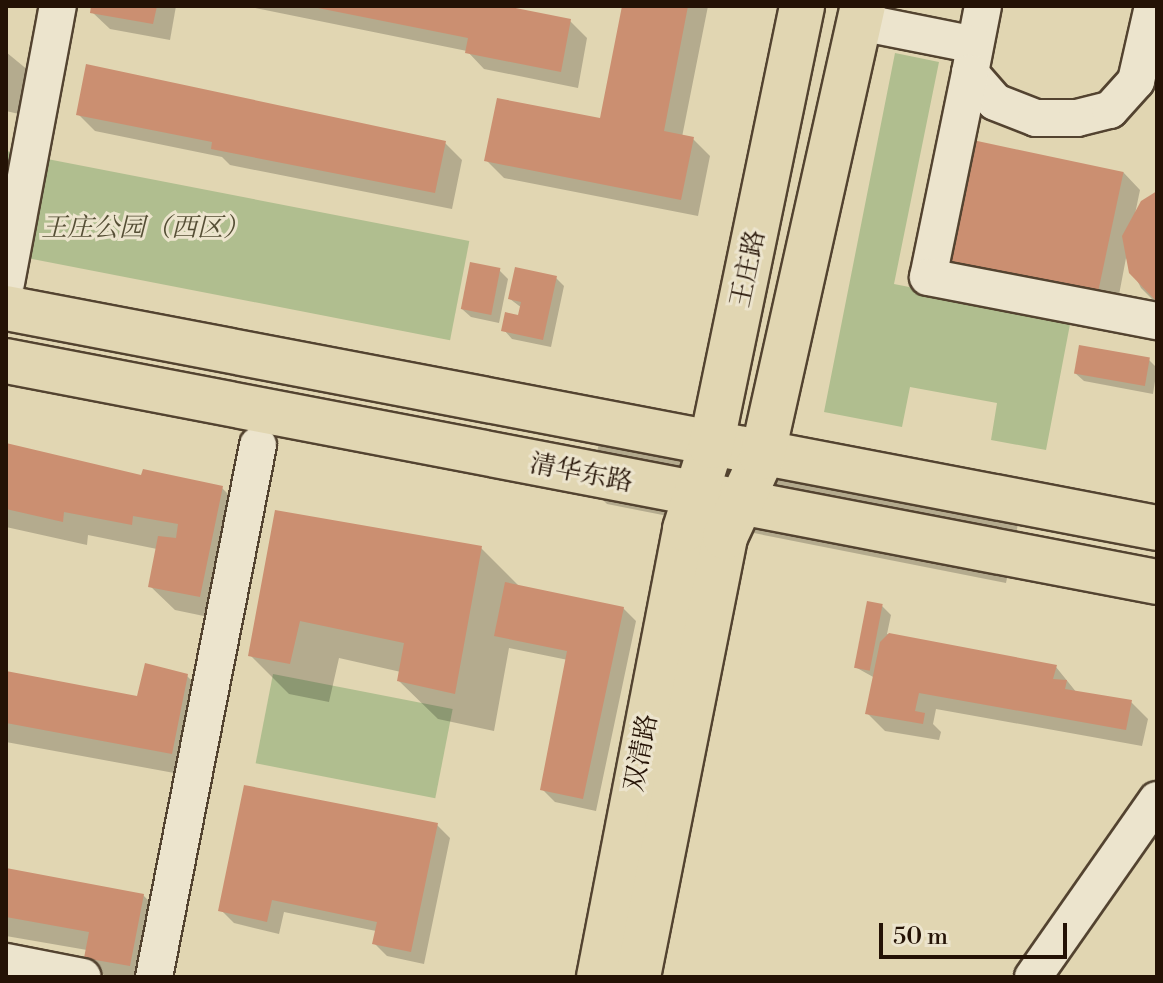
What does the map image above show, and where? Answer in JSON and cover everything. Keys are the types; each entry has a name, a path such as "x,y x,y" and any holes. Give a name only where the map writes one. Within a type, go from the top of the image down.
{"main road":[{"name":"王庄路","path":"711,517 711,446 802,6"},
{"name":"王庄路","path":"711,517 762,457 861,14"},
{"name":"清华东路","path":"6,308 762,457 1157,528"},
{"name":"清华东路","path":"6,361 711,517 1157,582"},
{"name":"双清路","path":"599,977 711,517"},
{"name":"双清路","path":"638,977 711,517"}],"street":[{"path":"6,283 58,6"},
{"path":"861,14 973,59 995,102 1036,118 1077,118 1110,110 1136,81 1153,6"},
{"path":"974,7 973,59 928,277 1157,321"},
{"path":"154,977 258,445"},
{"path":"1033,977 1157,800"},
{"path":"6,962 83,977"}],"green space":[{"path":"895,53 939,62 894,284 1071,319 1046,450 991,440 997,403 910,387 902,427 824,412"},
{"name":"王庄公园（西区）","path":"6,151 469,241 450,340 6,254"},
{"path":"273,674 453,709 435,798 256,763"}],"building":[{"path":"91,6 157,6 153,24 90,13"},
{"path":"506,6 571,19 561,72 465,53 468,38 313,7"},
{"path":"622,6 688,6 664,131 694,137 681,200 484,161 497,98 600,118"},
{"path":"86,64 446,141 435,193 211,149 212,142 76,115"},
{"path":"968,139 1124,172 1096,302 940,269"},
{"path":"1157,191 1157,302 1129,273 1122,236 1141,201"},
{"path":"470,262 500,268 491,315 461,309"},
{"path":"515,267 557,276 543,340 501,331 505,312 518,315 521,302 508,299"},
{"path":"1079,345 1150,358 1145,386 1074,374"},
{"path":"6,443 141,475 143,469 223,486 200,597 148,587 158,536 176,538 178,524 133,516 132,525 64,512 63,522 6,509"},
{"path":"275,510 482,546 455,694 397,681 404,643 300,621 290,664 248,656"},
{"path":"505,582 624,607 583,799 540,790 567,651 494,636"},
{"path":"867,601 883,604 870,671 854,668"},
{"path":"889,633 1057,665 1053,679 1067,680 1065,689 1132,700 1126,730 919,693 915,711 925,713 923,724 865,714 880,642"},
{"path":"145,663 188,674 172,754 6,723 6,671 137,696"},
{"path":"244,785 438,823 411,952 372,944 377,922 272,900 267,922 218,911"},
{"path":"6,868 144,894 130,966 84,958 89,932 6,917"}]}
